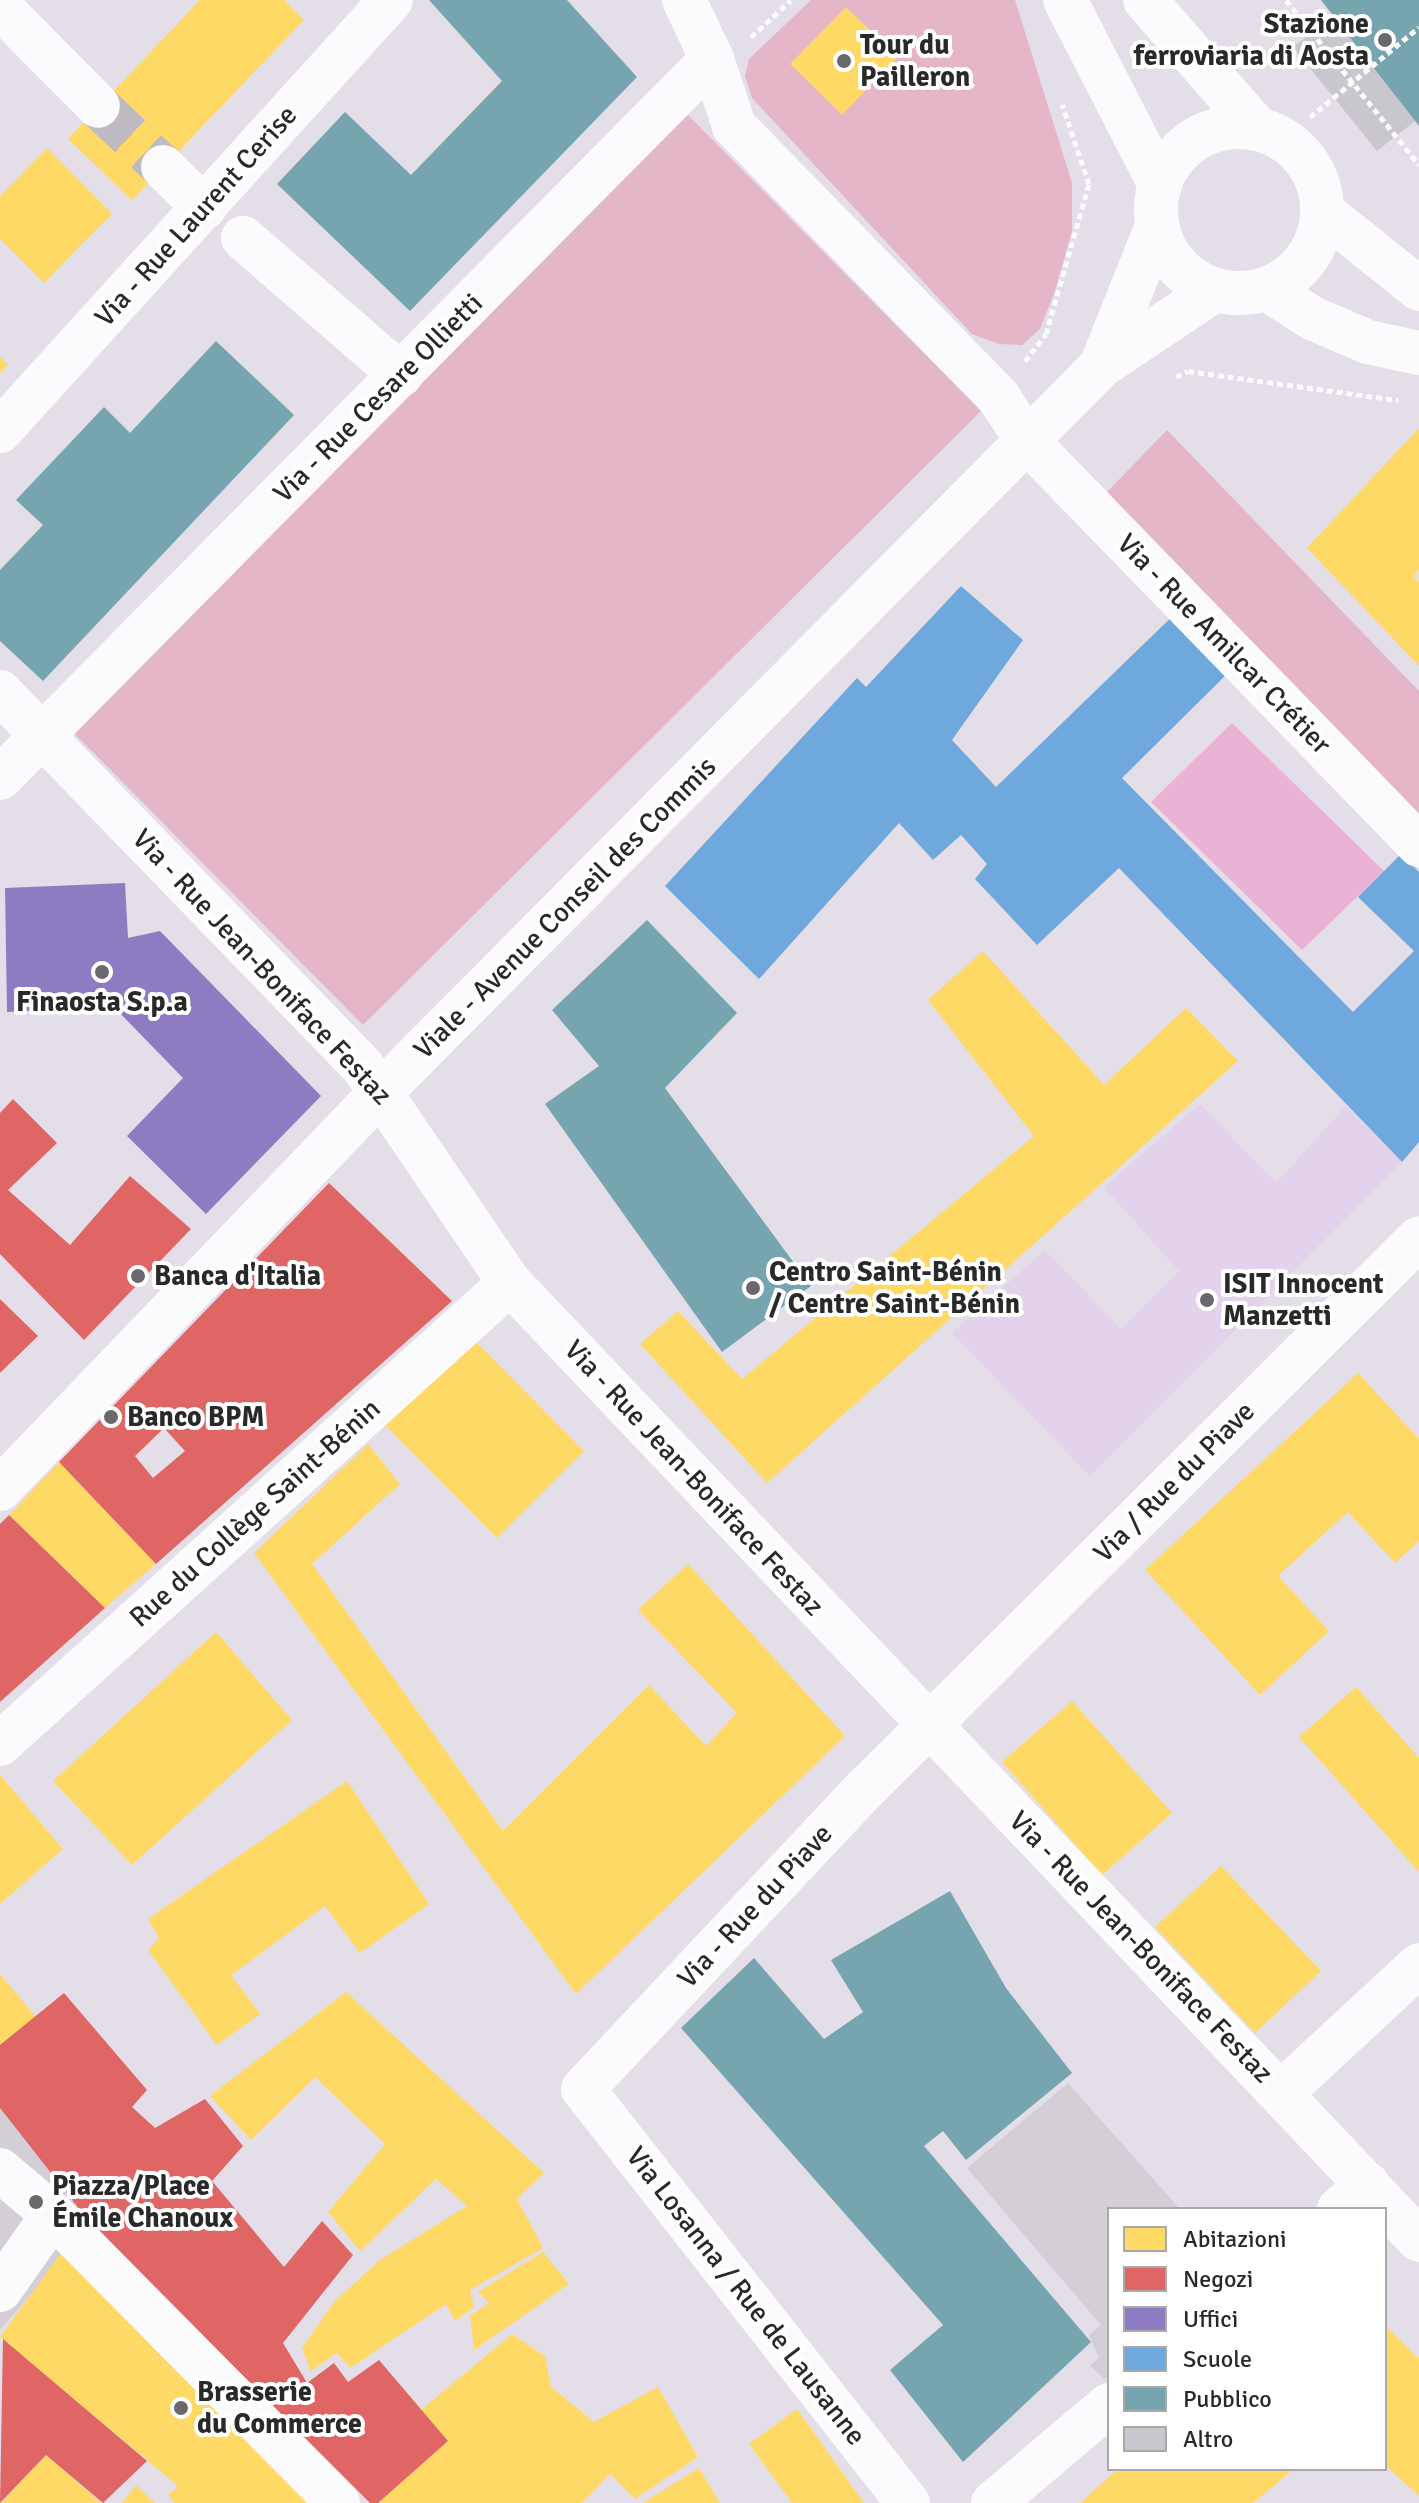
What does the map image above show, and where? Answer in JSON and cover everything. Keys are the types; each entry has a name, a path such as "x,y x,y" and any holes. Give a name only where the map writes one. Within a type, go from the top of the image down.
{"street":[{"name":"Via - Rue Laurent Cerise","path":"0,431 391,0"},
{"name":"Via - Rue Amilcar Crétier","path":"684,0 712,59 734,126 999,398 1028,442 1419,845"},
{"path":"1065,0 1159,205 1178,266 1215,290"},
{"path":"1145,0 1257,128 1301,153 1313,171 1323,212 1309,257 1267,289"},
{"path":"0,7 89,97"},
{"name":"Via - Rue Cesare Ollietti","path":"0,778 40,734 401,375 712,59"},
{"path":"1101,366 1175,157 1192,141 1213,130 1257,128"},
{"path":"163,167 204,208"},
{"path":"1323,212 1419,289"},
{"path":"243,238 401,375"},
{"path":"1101,366 1215,290 1267,289 1312,318 1368,342 1419,353"},
{"name":"Viale - Avenue Conseil des Commis","path":"0,1489 383,1090 1101,366"},
{"name":"Via - Rue Jean-Boniface Festaz","path":"0,692 383,1090 510,1283 1281,2093 1353,2196"},
{"name":"Via / Rue du Piave","path":"930,1727 1419,1238"},
{"name":"Rue du Collège Saint-Bénin","path":"0,1744 510,1283"},
{"name":"Via - Rue du Piave","path":"583,2089 865,1789 930,1727"},
{"path":"1281,2093 1419,1965"},
{"name":"Via Losanna / Rue de Lausanne","path":"583,2089 908,2503"},
{"path":"0,2170 53,2215 338,2503"},
{"path":"0,2290 53,2215"},
{"name":"Via - Rue Jean-Boniface Festaz","path":"1387,2219 1419,2240"},
{"path":"993,2503 1105,2398"}],"path":[{"path":"1286,0 1419,165"},
{"path":"1310,117 1419,27"},
{"path":"999,398 1046,334 1089,184 1060,100"},
{"path":"1089,184 1097,186"},
{"path":"1162,384 1188,371 1405,401"}],"shaded area":[{"path":"811,0 1015,0 1072,183 1072,231 1055,291 1040,329 1022,345 999,344 972,334 752,98 745,76 749,59"},
{"path":"688,115 981,411 363,1025 70,729"},
{"path":"1167,430 1419,691 1419,819 1106,493"},
{"path":"1232,723 1384,871 1302,950 1151,802"},
{"name":"ISIT Innocent Manzetti","path":"1200,1104 1276,1183 1346,1106 1402,1162 1090,1476 952,1333 1045,1250 1121,1329 1179,1271 1104,1187"},
{"path":"1068,2083 1178,2207 1107,2207 1107,2377 1104,2379 1090,2365 1099,2358 1089,2335 1101,2325 967,2168"},
{"name":"Piazza/Place Émile Chanoux","path":"0,2108 91,2224 0,2330"}],"building: Abitazioni":[{"path":"200,0 284,0 304,20 132,200 68,139"},
{"name":"Tour du Pailleron","path":"846,7 898,57 842,115 790,64"},
{"path":"47,148 112,214 44,283 0,239 0,196"},
{"path":"0,357 8,365 0,373"},
{"path":"1419,428 1419,570 1413,576 1419,582 1419,666 1307,548"},
{"path":"983,951 1104,1085 1186,1008 1238,1061 767,1483 640,1344 678,1311 742,1379 1034,1136 928,1000"},
{"path":"471,1337 584,1451 497,1538 384,1424"},
{"path":"1358,1373 1419,1439 1419,1541 1395,1563 1348,1512 1278,1576 1329,1631 1260,1695 1145,1570"},
{"path":"368,1444 400,1484 312,1564 503,1831 649,1685 706,1746 737,1713 638,1610 688,1564 845,1736 576,1994 254,1553"},
{"path":"59,1462 156,1564 105,1608 9,1515"},
{"path":"216,1632 292,1720 132,1865 53,1781"},
{"path":"1356,1687 1419,1758 1419,1872 1299,1737"},
{"path":"1072,1701 1172,1813 1102,1875 1002,1762"},
{"path":"0,1775 63,1849 0,1904"},
{"path":"347,1781 429,1904 360,1953 325,1906 231,1975 260,2014 217,2045 148,1950 159,1938 148,1919"},
{"path":"1221,1866 1321,1971 1255,2033 1155,1927"},
{"path":"0,1974 36,2017 0,2045"},
{"path":"346,1992 544,2173 517,2199 543,2248 470,2290 474,2307 455,2321 446,2304 350,2368 337,2353 311,2371 302,2348 334,2302 380,2260 467,2206 436,2179 360,2251 328,2212 385,2144 315,2077 251,2140 210,2096"},
{"path":"543,2252 569,2284 474,2350 470,2316 489,2303 478,2292"},
{"path":"61,2253 320,2503 175,2503 168,2495 178,2486 0,2337"},
{"path":"1387,2327 1419,2359 1419,2496 1387,2467"},
{"path":"512,2334 545,2356 551,2387 594,2422 658,2387 698,2457 635,2499 610,2474 582,2503 378,2503 448,2441 421,2410"},
{"path":"797,2409 864,2503 792,2503 749,2444"},
{"path":"46,2455 101,2503 1,2503"},
{"path":"699,2468 720,2503 643,2503"},
{"path":"1116,2471 1292,2471 1253,2503 1080,2503"},
{"path":"136,2485 155,2503 122,2503"}],"building: Negozi":[{"path":"13,1099 57,1143 8,1190 70,1245 130,1176 191,1229 84,1340 0,1254 0,1113"},
{"path":"329,1183 452,1301 156,1564 59,1462","holes":["164,1428 185,1451 153,1478 135,1456"]},
{"path":"0,1299 38,1336 0,1373"},
{"path":"9,1515 105,1608 0,1702 0,1524"},
{"path":"64,1993 147,2090 132,2107 155,2128 205,2099 243,2146 212,2181 284,2267 322,2221 353,2255 283,2343 307,2383 334,2363 348,2382 379,2360 448,2441 378,2503 370,2503 91,2224 0,2108 0,2045"},
{"path":"3,2339 147,2461 103,2503 46,2455 0,2503"}],"building: Uffici":[{"path":"125,883 128,938 160,931 321,1096 206,1214 127,1136 183,1078 113,1006 7,1012 5,888"}],"building: Scuole":[{"path":"961,586 1023,640 952,740 996,787 1181,608 1237,664 1122,778 1353,1012 1414,951 1358,897 1401,854 1419,872 1419,1142 1402,1162 1119,868 1037,945 975,879 987,864 961,835 933,860 899,823 759,979 665,886 857,678 866,687"}],"building: Pubblico":[{"path":"429,0 567,0 637,77 410,311 277,184 345,112 411,175 502,81"},
{"name":"Stazione ferroviaria di Aosta","path":"1321,0 1419,0 1419,126 1371,65"},
{"path":"216,341 294,415 43,681 0,641 0,570 43,525 16,500 104,407 130,433"},
{"path":"647,920 737,1013 665,1088 811,1286 722,1352 545,1104 599,1066 552,1010"},
{"path":"950,1891 1006,1988 1072,2073 966,2160 943,2131 924,2146 1091,2342 963,2462 890,2370 943,2325 681,2028 754,1958 824,2039 863,2012 831,1960"}],"building: Altro":[{"path":"1333,16 1415,121 1377,151 1293,47"}],"tunnel":[{"path":"98,106 163,167"}],"place":[{"name":"Stazione ferroviaria di Aosta","path":"1385,40"},
{"name":"Tour du Pailleron","path":"844,61"},
{"name":"Finaosta S.p.a","path":"102,972"},
{"name":"Banca d'Italia","path":"138,1276"},
{"name":"Centro Saint-Bénin / Centre Saint-Bénin","path":"753,1288"},
{"name":"ISIT Innocent Manzetti","path":"1207,1300"},
{"name":"Banco BPM","path":"111,1417"},
{"name":"Piazza/Place Émile Chanoux","path":"36,2202"},
{"name":"Brasserie du Commerce","path":"181,2408"}]}
